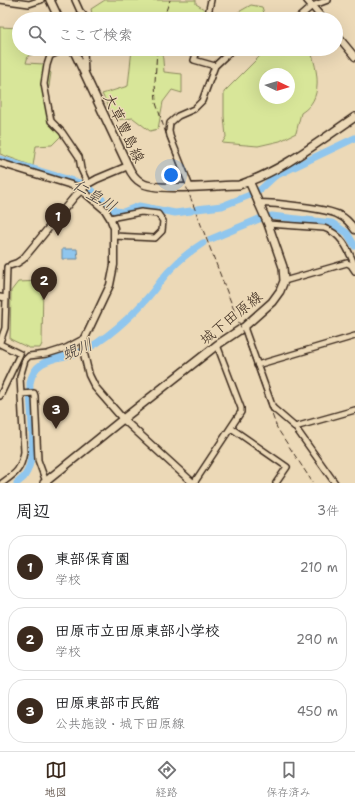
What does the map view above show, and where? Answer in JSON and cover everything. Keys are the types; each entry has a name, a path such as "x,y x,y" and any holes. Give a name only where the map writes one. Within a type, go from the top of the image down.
{"main road":[{"path":"50,0 56,12"},
{"name":"大草豊島線","path":"76,56 128,166 133,175 142,183 149,186 162,188 250,184"},
{"path":"284,281 283,267 268,224 250,184 293,160 355,117"},
{"name":"城下田原線","path":"45,482 218,345 244,327 272,302 280,291 284,281"}],"street":[{"path":"0,0 29,4 42,0"},
{"path":"75,0 81,12"},
{"path":"208,12 211,0"},
{"path":"308,0 317,12"},
{"path":"305,12 312,6 328,0"},
{"path":"343,42 355,57"},
{"path":"50,56 44,84 51,121 62,132 79,156 81,169 88,184"},
{"path":"84,56 85,78"},
{"path":"195,56 194,60 215,66"},
{"path":"190,187 170,136 170,123 178,116 194,109 202,101 215,66 226,56"},
{"path":"0,163 78,187 105,210 110,218 114,228 114,265 110,285 85,338 85,364 95,387 123,419 194,483 241,412 241,408 218,345"},
{"path":"0,270 17,263 23,258 75,196 88,184 128,166"},
{"path":"257,200 333,212 346,219 355,230"},
{"path":"110,218 141,212 158,214 163,222 162,231 155,238 114,236"},
{"path":"268,224 324,228 331,230 339,236 344,243 355,266"},
{"path":"284,281 347,263 351,265 355,271"},
{"path":"9,266 5,328 0,343 20,354"},
{"path":"0,297 6,298"},
{"path":"244,327 273,408 295,427 335,483"},
{"path":"257,364 355,336"},
{"path":"20,377 25,360 30,356 47,354 66,348 85,338"},
{"path":"2,483 17,473 22,464 24,452 24,393 20,377 20,354"},
{"path":"0,396 20,354"},
{"path":"24,393 34,393 35,396 38,460 45,482"},
{"path":"295,427 355,410"},
{"path":"230,428 287,467 276,483"}],"green space":[{"path":"105,0 196,0 196,4 209,12 92,12 91,9"},
{"path":"251,5 262,7 264,12 239,12"},
{"path":"0,27 12,28 12,56 28,56 26,63 44,64 51,73 46,106 48,122 57,129 61,136 52,145 36,146 33,166 0,154"},
{"path":"131,56 163,56 164,72 182,74 182,93 172,90 163,102 158,129 150,131 133,118 116,120 102,94 128,86"},
{"path":"260,56 312,56 317,75 316,92 308,107 301,113 296,133 280,141 258,146 222,143 226,137 224,92"},
{"path":"43,281 42,344 40,348 29,348 10,339 11,291 18,282"}],"water":[{"path":"62,249 77,249 78,259 62,259"}],"waterway":[{"name":"仁皇川","path":"197,209 222,206 250,195 261,189 275,176 355,138"},
{"name":"仁皇川","path":"0,159 80,183 93,191 115,211 123,212 139,206 175,213 191,211"},
{"name":"蜆川","path":"211,239 259,219 272,216 332,223 347,233 355,246"},
{"name":"蜆川","path":"17,483 24,477 29,468 31,458 32,432 30,383 37,368 42,363 49,360 72,355 89,348 108,335 126,320 152,293 164,276 174,266 203,243"}],"railway":[{"path":"166,12 170,0"},
{"path":"157,56 155,82 156,103 167,137 241,328 277,428 313,483"}],"place":[{"name":"東部保育園","path":"58,236"},
{"name":"田原市立田原東部小学校","path":"44,300"},
{"name":"田原東部市民館","path":"56,429"}]}
